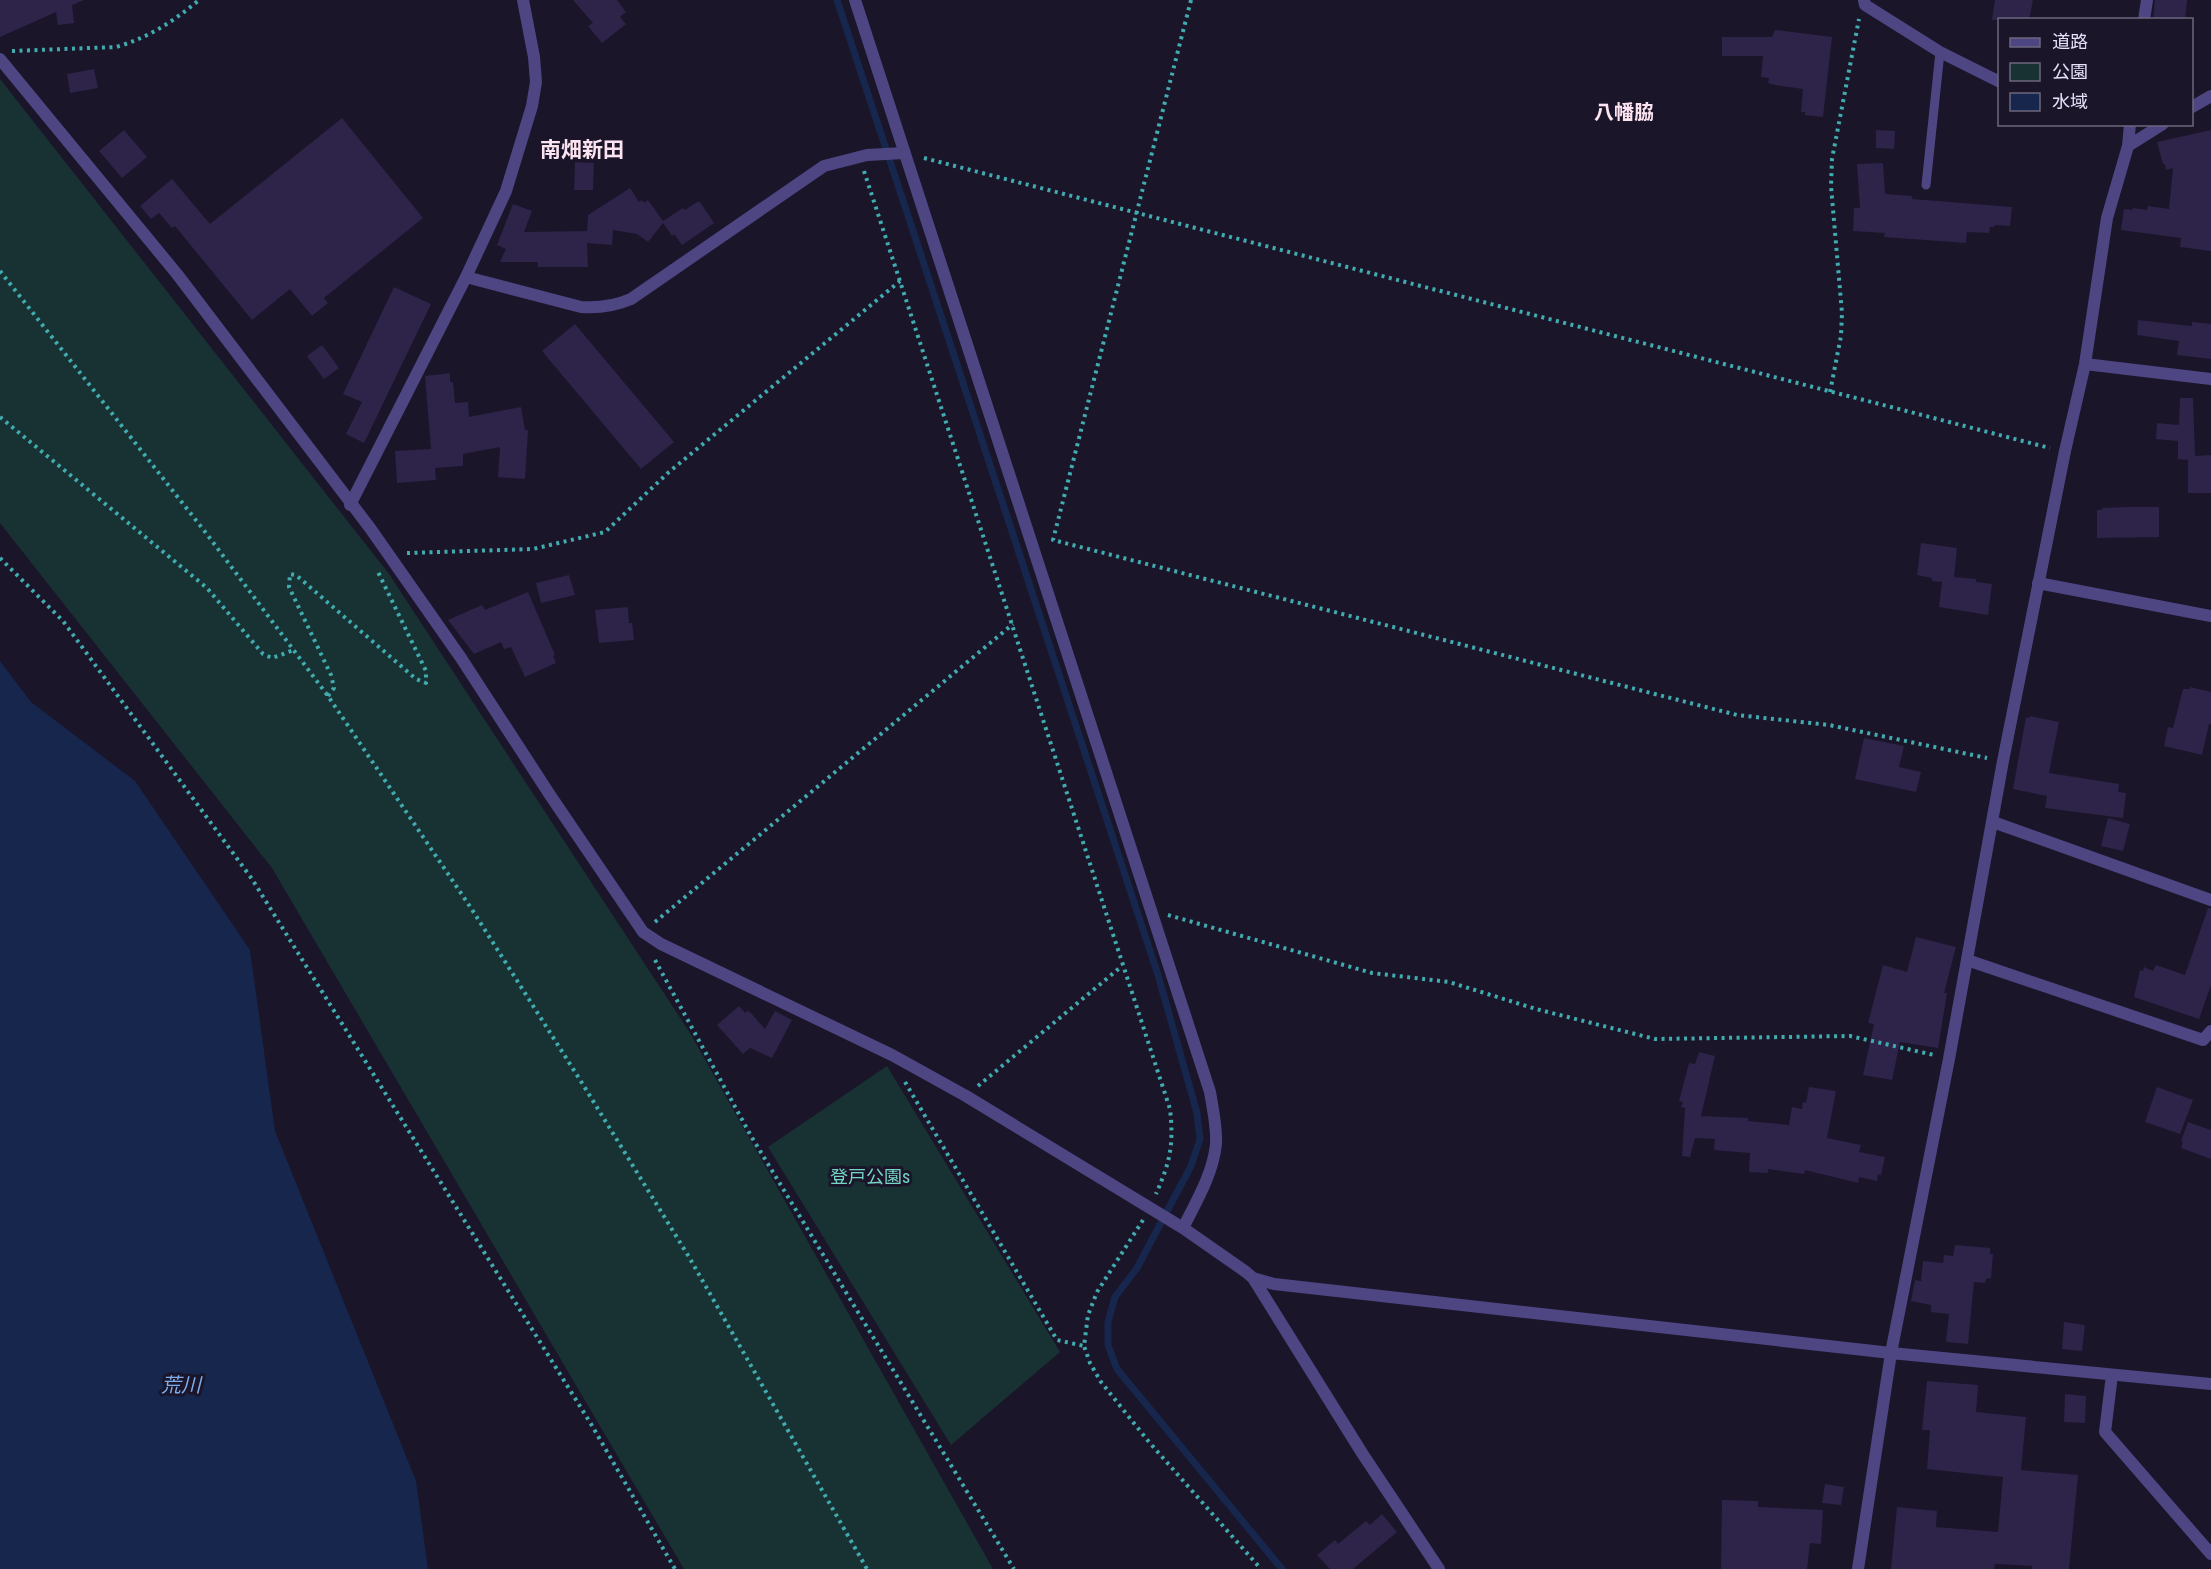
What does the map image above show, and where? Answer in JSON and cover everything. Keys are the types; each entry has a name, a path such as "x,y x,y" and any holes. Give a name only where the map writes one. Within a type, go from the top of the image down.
{"street":[{"path":"350,505 506,191 532,106 535,70 523,0"},
{"path":"855,0 899,152 1210,1092 1216,1121 1216,1145 1210,1173 1183,1228"},
{"path":"2144,18 2147,0"},
{"path":"1865,2 1940,52 1998,81"},
{"path":"0,59 177,274 388,554 461,658 643,932 661,944 891,1055 966,1096 1183,1228 1253,1278 1274,1284 1891,1353 2211,1384"},
{"path":"2193,107 2211,96"},
{"path":"1858,1569 1891,1353 1949,1059 1993,822 2002,761 2085,364 2108,218 2128,146 2130,126"},
{"path":"2128,146 2160,126"},
{"path":"465,277 581,307 594,308 622,303 825,166 864,156 899,152"},
{"path":"2085,364 2211,379"},
{"path":"2038,583 2211,616"},
{"path":"1993,822 2211,900"},
{"path":"1967,960 2203,1040 2211,1031"},
{"path":"1253,1278 1362,1453 1438,1569"},
{"path":"2112,1375 2104,1432 2211,1554"}],"lane":[{"path":"1926,185 1940,52"}],"path":[{"path":"11,51 116,47 129,44 171,23 199,0"},
{"path":"1191,0 1053,540 1737,715 1829,725 2002,761"},
{"path":"1830,392 1841,336 1842,313 1831,186 1832,159 1860,15 1865,2"},
{"path":"899,152 2065,451"},
{"path":"864,156 900,281 1122,966 1159,1069 1170,1109 1173,1137 1167,1167 1150,1209 1096,1292 1088,1315 1084,1346 1090,1364 1101,1382 1149,1442 1262,1569"},
{"path":"0,271 109,407 294,650 328,696 471,908 689,1257 867,1569"},
{"path":"388,554 532,549 605,532 669,472 900,281"},
{"path":"0,417 207,588 263,654 272,658 294,650"},
{"path":"0,558 63,621 252,879 591,1424 675,1569"},
{"path":"328,696 334,688 331,675 289,587 290,574 296,574 416,679 426,683 426,671 376,568"},
{"path":"1013,624 643,932 663,975 751,1136 1014,1569"},
{"path":"1151,910 1372,973 1449,982 1536,1009 1655,1039 1850,1036 1949,1059"},
{"path":"966,1096 1122,966"},
{"path":"891,1055 901,1076 1058,1340 1084,1346"}],"green space":[{"path":"0,79 389,574 690,1033 993,1569 684,1569 272,868 0,523"},
{"name":"登戸公園s","path":"887,1066 1060,1352 951,1445 768,1147"}],"water":[{"name":"荒川","path":"0,661 31,702 135,781 250,950 275,1131 416,1481 428,1569 0,1569"}],"building":[{"path":"0,0 84,0 72,5 74,23 58,25 56,12 0,37"},
{"path":"573,0 617,0 626,12 620,17 626,24 602,43 588,26 593,23"},
{"path":"1995,0 2033,0 2029,18 1992,20"},
{"path":"2155,0 2187,0 2185,18 2153,18"},
{"path":"1775,30 1832,37 1823,117 1805,115 1805,112 1801,112 1803,89 1768,83 1769,78 1761,77 1763,56 1722,56 1722,37 1772,37"},
{"path":"94,69 98,88 70,93 67,74"},
{"path":"342,118 423,218 324,298 328,303 312,316 290,289 252,320 175,226 172,228 159,213 151,219 140,206 172,179 210,224"},
{"path":"124,130 147,157 122,178 99,151"},
{"path":"1876,130 1895,131 1894,149 1876,148"},
{"path":"2211,130 2211,251 2180,247 2181,238 2121,230 2124,209 2147,210 2148,206 2169,209 2173,168 2166,170 2157,142"},
{"path":"575,162 594,163 593,190 574,190"},
{"path":"1883,163 1885,194 1912,196 1912,199 2012,207 2010,226 1995,225 1990,227 1989,233 1967,232 1966,243 1884,237 1885,233 1853,231 1854,208 1860,208 1857,164"},
{"path":"630,188 639,202 642,200 644,203 648,200 663,221 683,208 685,210 700,202 714,223 682,245 663,223 648,242 637,234 613,230 612,245 587,243 588,267 538,267 538,262 500,262 506,249 497,245 513,204 532,211 524,232 587,231 588,215"},
{"path":"394,287 431,304 364,443 346,434 362,402 343,394"},
{"path":"2138,320 2192,326 2192,322 2211,324 2211,359 2177,355 2179,341 2137,335"},
{"path":"575,324 674,442 641,469 542,351"},
{"path":"322,345 339,368 324,379 307,356"},
{"path":"450,373 455,403 468,402 469,417 521,407 525,430 528,430 525,479 498,477 500,447 463,454 463,466 435,468 436,480 397,483 395,451 431,449 425,376"},
{"path":"2180,398 2193,398 2195,456 2211,455 2211,493 2188,493 2188,460 2178,459 2178,441 2156,439 2157,423 2179,425"},
{"path":"2159,507 2159,537 2097,538 2097,510"},
{"path":"1921,543 1957,548 1954,577 1976,579 1976,582 1992,584 1988,615 1939,607 1942,582 1917,575"},
{"path":"569,575 575,595 541,603 536,583"},
{"path":"528,592 555,655 553,656 556,663 525,677 511,647 504,649 501,642 474,654 448,620 482,605 485,610"},
{"path":"628,607 629,623 632,623 634,640 599,643 595,610"},
{"path":"2190,687 2211,692 2211,724 2209,724 2202,755 2164,746 2168,727 2173,728 2183,689 2190,689"},
{"path":"2026,717 2059,722 2049,773 2119,784 2118,792 2126,793 2123,818 2045,808 2047,796 2013,789"},
{"path":"1864,738 1904,746 1899,767 1921,772 1916,792 1855,779"},
{"path":"2108,818 2130,824 2123,851 2101,846"},
{"path":"2208,908 2211,908 2211,985 2199,1019 2134,997 2140,970 2143,971 2144,967 2153,971 2156,965 2185,975"},
{"path":"1916,937 1956,947 1944,993 1947,993 1938,1048 1900,1042 1892,1080 1863,1075 1874,1024 1868,1023 1883,965 1907,972"},
{"path":"739,1006 745,1013 750,1012 765,1029 775,1011 792,1020 772,1058 750,1048 743,1054 717,1025"},
{"path":"1699,1052 1715,1056 1701,1116 1748,1118 1748,1121 1789,1125 1792,1107 1802,1109 1803,1102 1806,1103 1809,1087 1836,1091 1827,1138 1861,1145 1859,1152 1885,1157 1881,1175 1878,1174 1877,1181 1859,1177 1858,1183 1805,1170 1804,1174 1768,1169 1768,1173 1749,1172 1750,1153 1714,1150 1715,1139 1695,1138 1690,1157 1682,1156 1685,1108 1681,1107 1683,1102 1679,1101 1689,1063 1695,1064"},
{"path":"2157,1087 2193,1100 2180,1134 2145,1122"},
{"path":"2188,1122 2211,1130 2211,1159 2181,1148 2183,1142 2181,1141"},
{"path":"1955,1245 1990,1248 1990,1254 1993,1254 1991,1278 1986,1279 1985,1283 1974,1282 1968,1344 1946,1342 1949,1314 1931,1312 1931,1305 1911,1301 1915,1280 1921,1281 1923,1261 1943,1263 1944,1255 1953,1256"},
{"path":"2064,1322 2085,1325 2082,1351 2062,1349"},
{"path":"1927,1381 1978,1385 1976,1412 2026,1417 2021,1470 2078,1475 2069,1569 2032,1569 2032,1566 1995,1564 1994,1569 1891,1569 1897,1507 1937,1511 1936,1527 1998,1532 2003,1477 1927,1469 1930,1430 1922,1430"},
{"path":"2065,1394 2086,1396 2085,1423 2064,1422"},
{"path":"1825,1484 1844,1487 1841,1505 1822,1503"},
{"path":"1722,1500 1758,1501 1758,1507 1823,1510 1821,1544 1810,1543 1807,1569 1721,1569"},
{"path":"1382,1514 1397,1532 1353,1569 1330,1569 1317,1555 1335,1540 1338,1544 1366,1521 1370,1525"}],"waterway":[{"path":"837,0 1158,975 1197,1113 1200,1139 1191,1166 1137,1268 1115,1297 1108,1322 1108,1345 1117,1369 1282,1569"}],"district":[{"name":"八幡脇","path":"1624,112"},
{"name":"南畑新田","path":"582,150"}]}
